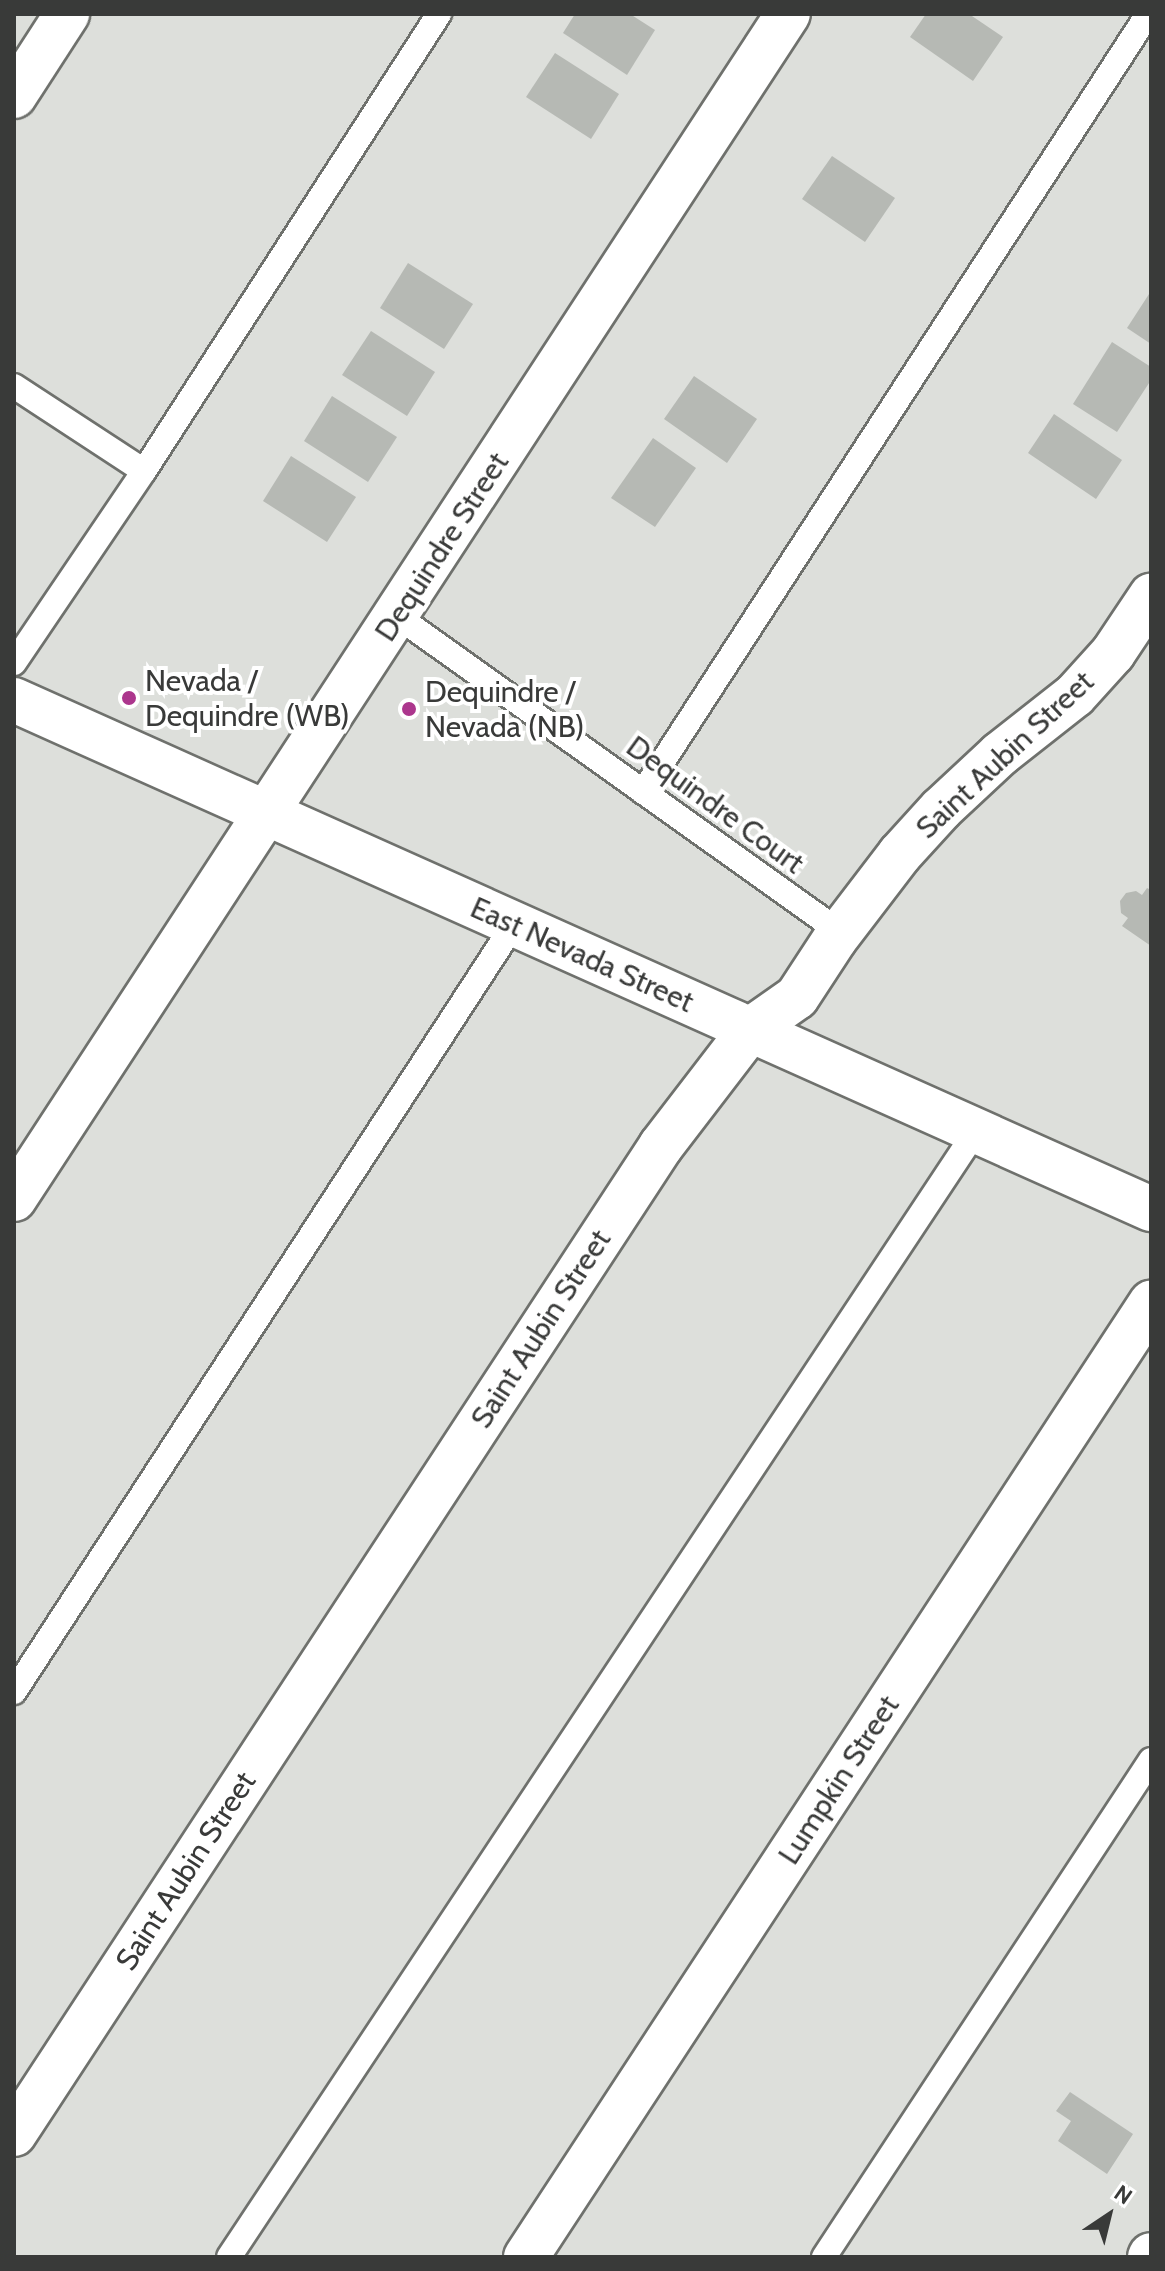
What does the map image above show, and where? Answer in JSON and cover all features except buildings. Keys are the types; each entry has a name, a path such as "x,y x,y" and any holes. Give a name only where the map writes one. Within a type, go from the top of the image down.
{"street":[{"path":"14,96 67,14"},
{"name":"Dequindre Street","path":"14,1199 788,14"},
{"name":"Saint Aubin Street","path":"14,2134 661,1146 750,1030 797,997 840,932 900,854 941,809 1000,754 1075,695 1113,653 1151,596"},
{"name":"East Nevada Street","path":"14,700 1151,1209"},
{"name":"Lumpkin Street","path":"526,2257 1151,1303"}],"lane":[{"path":"14,663 144,471 439,14"},
{"path":"643,792 1148,14"},
{"path":"14,386 144,471"},
{"name":"Dequindre Court","path":"397,616 840,932"},
{"path":"14,1692 514,924"},
{"path":"229,2257 976,1131"},
{"path":"824,2257 1151,1760"}],"place":[{"name":"Nevada / Dequindre (WB)","path":"129,698"},
{"name":"Dequindre / Nevada (NB)","path":"409,709"}]}
